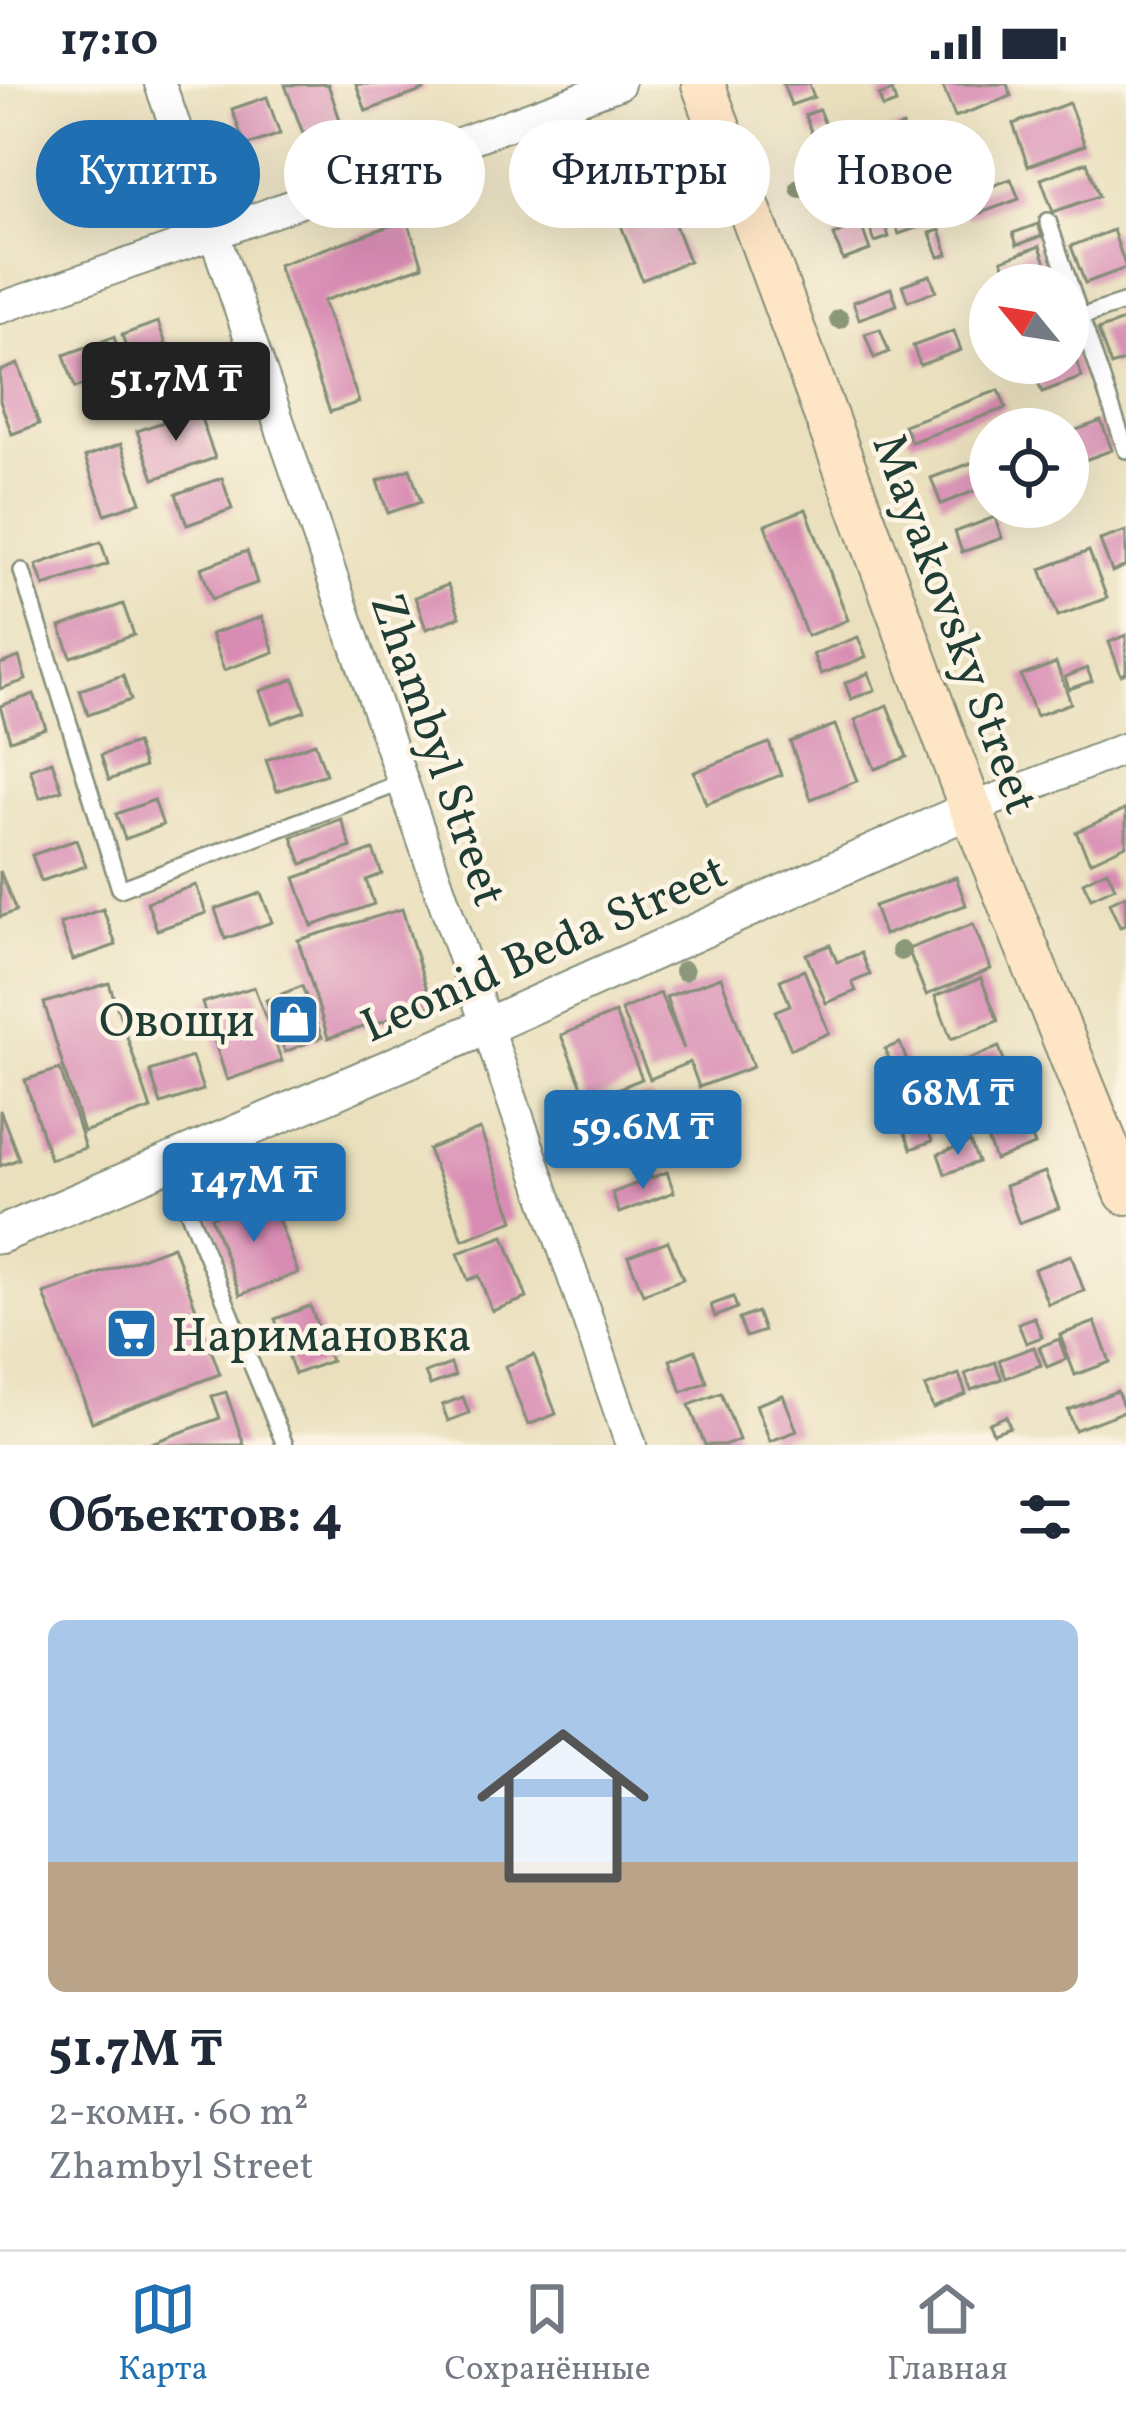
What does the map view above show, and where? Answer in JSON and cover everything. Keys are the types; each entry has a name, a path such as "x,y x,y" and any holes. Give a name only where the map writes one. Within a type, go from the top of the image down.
{"main road":[{"name":"Mayakovsky Street","path":"703,84 971,809 1126,1193"}],"street":[{"name":"Zhambyl Street","path":"160,84 632,1445"},
{"path":"0,308 619,84"},
{"name":"Leonid Beda Street","path":"0,1235 487,1026 971,809 1126,748"}],"lane":[{"path":"1048,221 1062,264"},
{"path":"1089,314 1126,302"},
{"path":"1089,343 1126,450"},
{"path":"22,571 120,889 404,782"},
{"path":"168,1164 285,1445"}],"building":[{"path":"328,84 340,120 298,120 285,85"},
{"path":"356,84 422,84 424,90 366,111"},
{"path":"783,84 809,84 814,97 791,105"},
{"path":"942,84 1007,84 1011,96 955,117"},
{"path":"892,91 896,103 883,108 879,96"},
{"path":"267,97 280,134 260,141 260,120 236,120 232,109"},
{"path":"1069,103 1085,145 1028,166 1013,124"},
{"path":"819,110 823,120 807,120 805,115"},
{"path":"1087,162 1099,196 1053,212 1041,179"},
{"path":"1011,179 1019,199 995,208 995,185"},
{"path":"1038,224 1042,236 1017,245 1013,233"},
{"path":"384,228 410,228 423,266 323,301 359,402 330,412 278,265"},
{"path":"622,228 676,228 689,261 642,280"},
{"path":"862,228 870,250 843,260 834,235"},
{"path":"870,228 886,228 889,237 875,242"},
{"path":"940,230 948,254 939,257 930,233"},
{"path":"1113,230 1126,268 1089,282 1089,264 1078,264 1071,246"},
{"path":"1040,246 1046,264 1004,264 1002,260"},
{"path":"930,275 936,291 908,301 902,285"},
{"path":"891,288 897,305 859,319 853,302"},
{"path":"1126,320 1126,360 1111,366 1098,330"},
{"path":"158,322 176,372 139,385 122,335"},
{"path":"880,329 889,352 874,358 865,334"},
{"path":"954,331 961,350 920,365 913,346"},
{"path":"114,337 125,370 75,388 64,355"},
{"path":"18,364 39,424 12,434 0,401 0,371"},
{"path":"1039,384 1063,384 1042,392"},
{"path":"999,390 1006,408 969,408 969,421 911,442 904,425"},
{"path":"198,410 215,458 154,479 137,431"},
{"path":"1101,421 1112,450 1089,458 1089,425"},
{"path":"121,444 141,502 105,514 85,457"},
{"path":"969,464 969,493 941,504 931,478"},
{"path":"410,469 421,502 388,513 377,481"},
{"path":"222,478 232,509 187,525 176,494"},
{"path":"806,509 848,620 807,636 765,525"},
{"path":"969,527 999,528 1002,538 962,552 955,532"},
{"path":"1126,531 1126,566 1112,572 1100,540"},
{"path":"101,542 108,564 44,586 36,565"},
{"path":"247,551 257,583 212,599 201,568"},
{"path":"1089,551 1107,598 1058,616 1041,569"},
{"path":"448,585 460,617 426,629 415,597"},
{"path":"123,604 134,635 71,657 60,627"},
{"path":"262,617 274,652 224,670 211,634"},
{"path":"1126,635 1126,673 1121,675 1109,642"},
{"path":"858,637 866,657 821,674 813,654"},
{"path":"19,657 26,680 0,689 0,664"},
{"path":"1056,663 1071,703 1036,716 1021,676"},
{"path":"1087,668 1092,681 1069,689 1065,677"},
{"path":"869,673 875,690 851,699 845,683"},
{"path":"123,675 131,700 88,715 80,690"},
{"path":"294,679 305,711 272,723 260,691"},
{"path":"34,694 46,728 10,740 0,706"},
{"path":"887,705 907,757 875,769 855,720"},
{"path":"835,725 857,781 811,799 790,742"},
{"path":"136,743 144,767 109,780 101,755"},
{"path":"315,743 326,774 277,791 266,760"},
{"path":"769,743 781,775 706,804 694,772"},
{"path":"52,761 62,790 40,798 30,769"},
{"path":"154,800 163,825 125,839 116,814"},
{"path":"1126,809 1126,845 1090,862 1076,832"},
{"path":"341,819 351,847 302,864 292,837"},
{"path":"76,840 86,866 41,881 32,855"},
{"path":"373,850 382,874 366,880 374,904 312,926 295,878"},
{"path":"1107,870 1115,887 1091,898 1083,882"},
{"path":"0,871 16,911 0,917"},
{"path":"956,877 966,905 884,935 874,906"},
{"path":"196,885 206,913 157,930 147,902"},
{"path":"261,893 272,922 225,939 215,909"},
{"path":"1126,895 1126,925 1120,927 1109,903"},
{"path":"103,909 116,945 73,960 60,924"},
{"path":"402,909 432,1006 328,1038 298,940"},
{"path":"973,924 991,969 926,995 908,949"},
{"path":"830,945 837,962 861,953 870,975 852,982 856,991 826,1003 806,954"},
{"path":"804,970 829,1033 791,1049 775,1011 790,1005 780,980"},
{"path":"721,977 753,1067 699,1087 690,1062 650,1079 621,1010 660,993 684,1049 666,997"},
{"path":"981,978 998,1021 951,1039 935,996"},
{"path":"109,983 151,1109 83,1132 44,1003"},
{"name":"Овощи","path":"302,986 322,1037 285,1052 266,1000"},
{"path":"254,987 282,1061 227,1080 202,1003"},
{"path":"615,1013 642,1079 588,1101 561,1035"},
{"path":"900,1043 917,1087 902,1093 885,1049"},
{"path":"999,1047 1014,1087 976,1102 961,1062"},
{"path":"192,1057 203,1090 161,1104 150,1071"},
{"path":"60,1069 85,1148 50,1159 25,1080"},
{"path":"650,1096 658,1117 595,1141 587,1120"},
{"path":"1019,1104 1035,1145 995,1160 980,1119"},
{"path":"921,1109 932,1141 911,1149 899,1117"},
{"path":"0,1110 19,1159 0,1166"},
{"path":"480,1129 514,1220 463,1240 428,1149"},
{"path":"970,1142 978,1162 945,1174 938,1154"},
{"path":"667,1172 674,1192 619,1213 612,1193"},
{"path":"1045,1172 1059,1208 1019,1223 1005,1186"},
{"path":"269,1195 298,1273 240,1295 211,1217"},
{"path":"504,1236 527,1298 492,1311 479,1276 468,1280 458,1253"},
{"path":"668,1241 683,1279 643,1294 628,1256"},
{"name":"Наримановка","path":"173,1246 220,1374 92,1422 44,1294"},
{"path":"1071,1255 1084,1291 1048,1304 1034,1269"},
{"path":"733,1297 737,1308 715,1317 711,1305"},
{"path":"310,1306 331,1361 295,1374 275,1319"},
{"path":"757,1312 764,1331 746,1337 739,1319"},
{"path":"1034,1317 1042,1337 1026,1343 1018,1323"},
{"path":"1095,1322 1110,1362 1075,1375 1060,1335"},
{"path":"1059,1339 1066,1359 1047,1367 1039,1347"},
{"path":"1034,1347 1041,1365 1006,1378 999,1360"},
{"path":"695,1350 707,1382 682,1392 670,1360"},
{"path":"534,1355 556,1414 528,1425 505,1366"},
{"path":"995,1362 1002,1379 971,1390 965,1374"},
{"path":"451,1364 455,1376 430,1385 425,1373"},
{"path":"959,1374 966,1394 933,1408 925,1387"},
{"path":"1117,1391 1125,1411 1075,1430 1068,1410"},
{"path":"226,1392 244,1445 146,1445 220,1418 212,1396"},
{"path":"721,1393 739,1440 705,1445 689,1405"},
{"path":"783,1395 797,1431 770,1441 756,1405"},
{"path":"463,1397 469,1413 448,1421 442,1405"},
{"path":"1006,1416 1010,1427 993,1433 989,1423"}],"place":[{"name":"Овощи","path":"294,1019"},
{"name":"Наримановка","path":"132,1334"}]}
